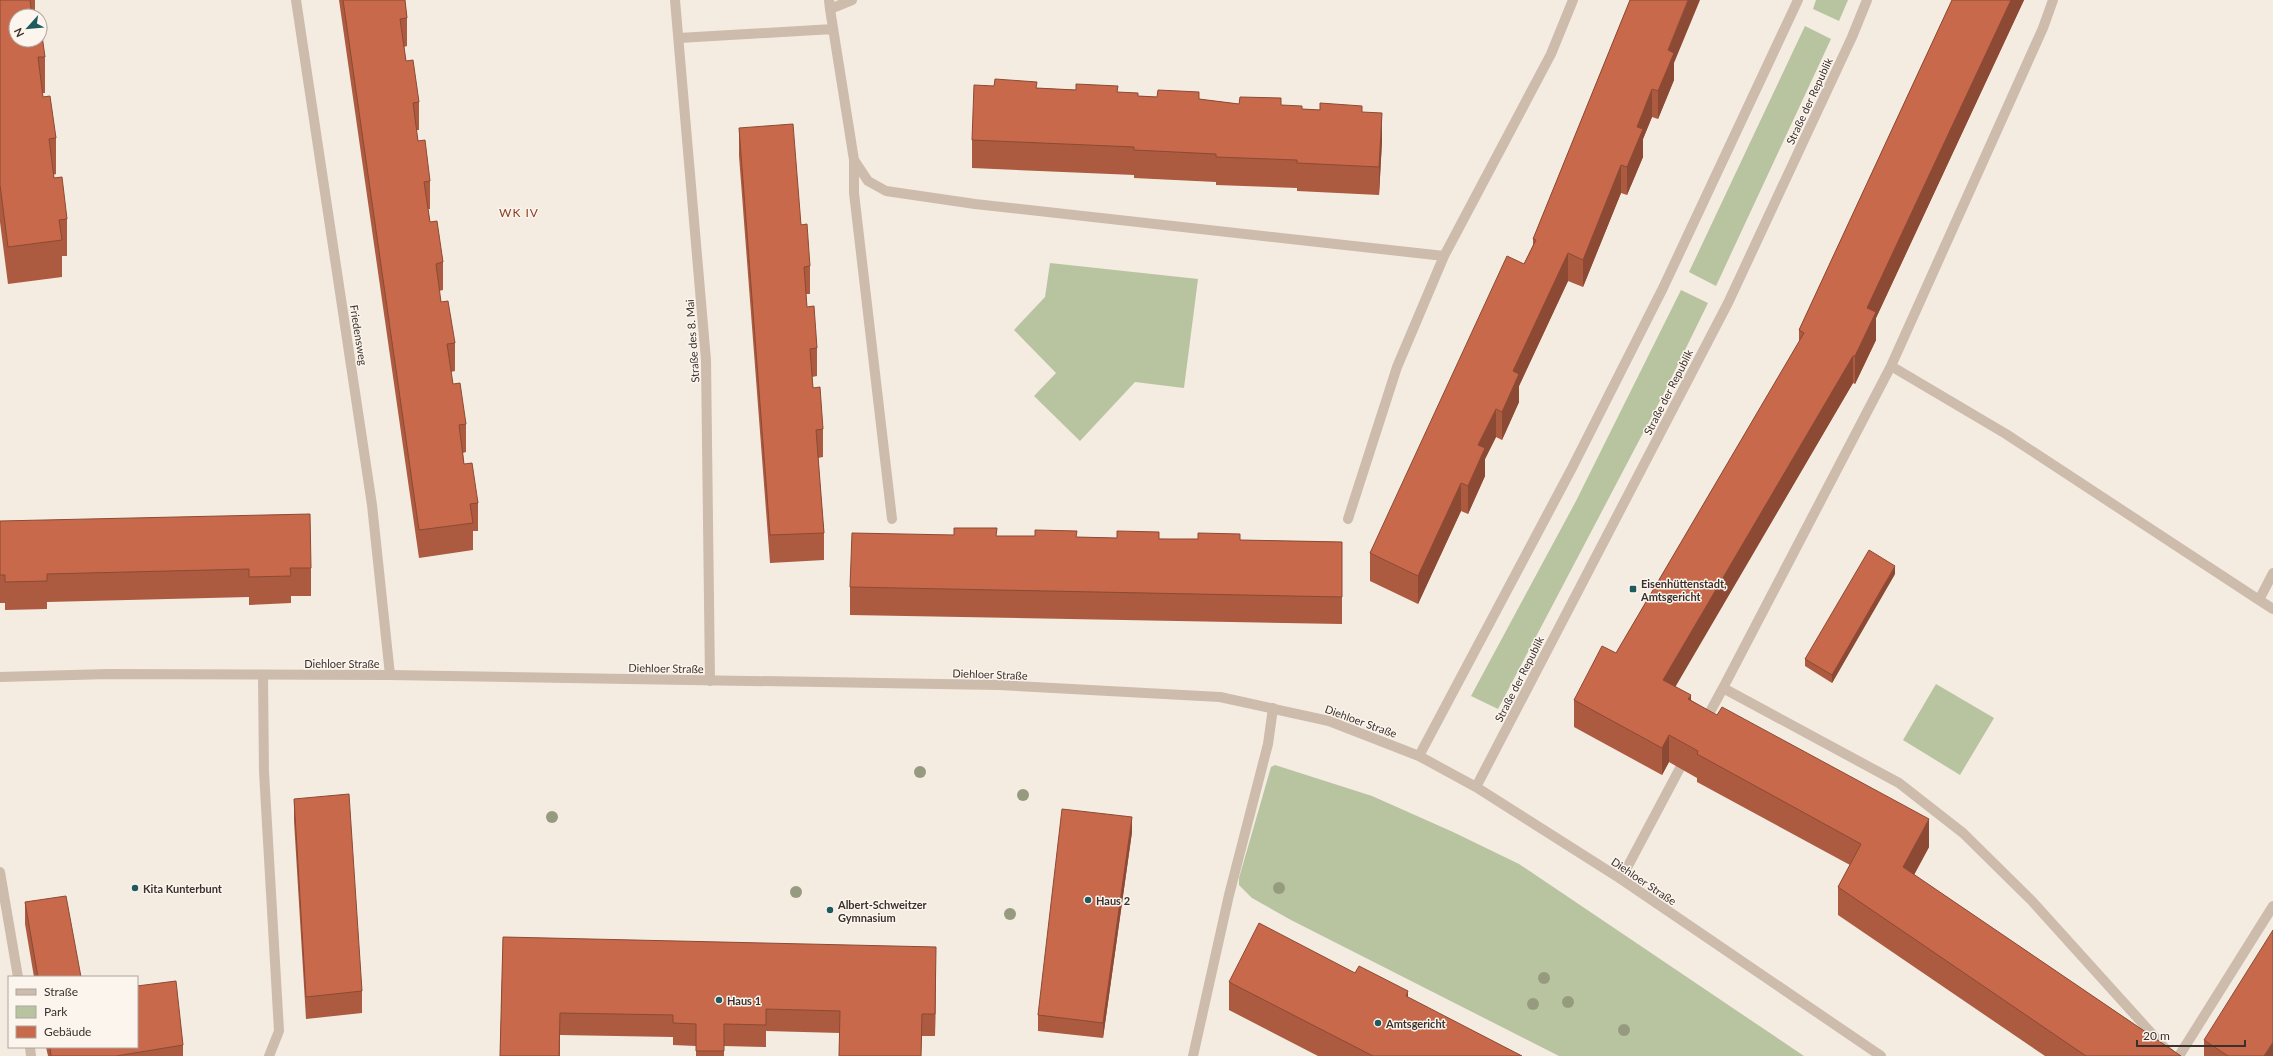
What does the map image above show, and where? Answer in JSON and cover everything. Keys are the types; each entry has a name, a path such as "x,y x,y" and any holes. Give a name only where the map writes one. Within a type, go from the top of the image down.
{"street":[{"name":"Friedensweg","path":"296,0 372,505 390,675"},
{"name":"Straße des 8. Mai","path":"675,0 706,360 710,681"},
{"path":"852,0 829,4 854,160 854,193 892,519"},
{"path":"1348,520 1397,367 1444,256 1551,54 1573,0"},
{"path":"1419,756 1568,474 1663,288 1798,0"},
{"name":"Straße der Republik","path":"1476,787 1728,303 1852,37 1867,0"},
{"path":"1699,733 1891,366 2043,28 2053,0"},
{"path":"679,38 833,29"},
{"path":"854,160 868,180 886,191 976,204 1444,256"},
{"path":"1891,366 2006,434 2273,609"},
{"path":"2259,600 2273,573"},
{"name":"Diehloer Straße","path":"0,677 108,674 263,676 390,675 999,685 1220,697 1329,721 1419,756 1476,787 1621,879 1881,1056"},
{"path":"263,676 264,772 279,1031 268,1056"},
{"path":"1723,688 1899,783 1963,833 2032,901 2172,1056"},
{"path":"1192,1056 1229,894 1268,744 1273,708"},
{"path":"1621,879 1680,768"},
{"path":"0,872 18,976"},
{"path":"2179,1056 2273,906"}],"green space":[{"path":"1816,0 1848,0 1839,21 1813,9"},
{"path":"1805,26 1831,39 1716,286 1689,272"},
{"path":"1050,263 1198,279 1184,388 1135,382 1080,441 1034,396 1056,373 1014,330 1045,297"},
{"path":"1681,290 1708,303 1663,395 1498,709 1471,696 1576,501"},
{"path":"1936,684 1994,718 1960,775 1903,740"},
{"path":"1275,765 1372,796 1453,832 1519,864 1804,1056 1559,1056 1291,920 1252,898 1239,885 1239,878 1271,767"}],"building":[{"path":"0,0 30,0 31,8 8,8 8,48 44,48 45,57 38,57 43,97 50,96 56,138 49,139 54,178 62,177 67,219 59,220 62,240 8,247 0,185"},
{"path":"343,0 405,0 407,18 400,19 406,61 413,60 419,102 413,103 418,141 425,140 430,181 424,182 430,222 437,221 443,262 436,264 441,302 448,301 455,343 447,344 453,384 460,383 466,424 459,425 464,464 472,463 478,503 470,504 473,523 419,530"},
{"path":"1630,0 1688,0 1668,50 1674,53 1658,91 1652,89 1637,127 1643,129 1627,167 1621,165 1583,260 1568,253 1513,371 1519,374 1502,412 1496,409 1478,445 1485,448 1468,486 1461,483 1418,576 1370,553 1507,256 1524,264 1536,240 1533,239"},
{"path":"1952,0 2011,0 1867,308 1876,312 1855,356 1853,356 1663,680 1691,695 1688,699 1717,715 1722,707 1929,819 1903,867 2181,1056 2086,1056 1838,887 1861,844 1697,754 1698,751 1669,735 1662,748 1574,700 1602,646 1616,653 1804,333 1799,330"},
{"path":"995,79 1037,82 1036,88 1076,90 1076,84 1118,86 1117,92 1138,93 1138,96 1157,97 1158,90 1199,92 1199,99 1239,104 1240,97 1281,98 1281,105 1302,106 1302,109 1320,110 1320,103 1362,106 1362,112 1382,113 1379,167 1297,163 1297,160 1216,157 1216,154 1134,150 1134,147 972,140 974,85 994,86"},
{"path":"793,124 801,225 807,224 810,266 804,267 807,307 814,306 817,348 810,349 813,388 820,387 823,429 816,430 824,533 770,535 739,128"},
{"path":"310,514 311,568 290,568 291,576 249,577 249,569 47,574 47,581 5,582 5,575 0,575 0,521"},
{"path":"954,528 997,528 996,536 1035,536 1035,530 1077,531 1076,537 1117,538 1117,531 1159,532 1159,539 1198,539 1198,533 1240,534 1240,540 1342,542 1342,597 850,587 852,533 954,535"},
{"path":"1869,550 1895,566 1832,675 1805,659"},
{"path":"349,794 362,991 306,997 294,799"},
{"name":"Haus 2","path":"1062,809 1132,817 1103,1023 1038,1015"},
{"path":"66,896 81,976 38,976 25,902"},
{"path":"1259,923 1355,973 1359,966 1408,991 1406,996 1522,1056 1373,1056 1229,982"},
{"path":"2273,930 2273,1042 2264,1056 2228,1056 2204,1040"},
{"name":"Haus 1","path":"503,937 936,947 935,1014 922,1014 921,1056 839,1056 840,1011 766,1009 766,1025 724,1024 724,1051 696,1051 696,1024 673,1023 673,1015 560,1013 559,1056 500,1056"},
{"path":"176,981 183,1045 116,1056 51,1056 50,1048 138,1048 138,986"}],"place":[{"name":"Eisenhüttenstadt, Amtsgericht","path":"1633,589"},
{"name":"Kita Kunterbunt","path":"135,888"},
{"name":"Haus 2","path":"1088,900"},
{"name":"Albert-Schweitzer Gymnasium","path":"830,910"},
{"name":"Haus 1","path":"719,1000"},
{"name":"Amtsgericht","path":"1378,1023"}],"district":[{"name":"WK IV","path":"519,212"}]}
